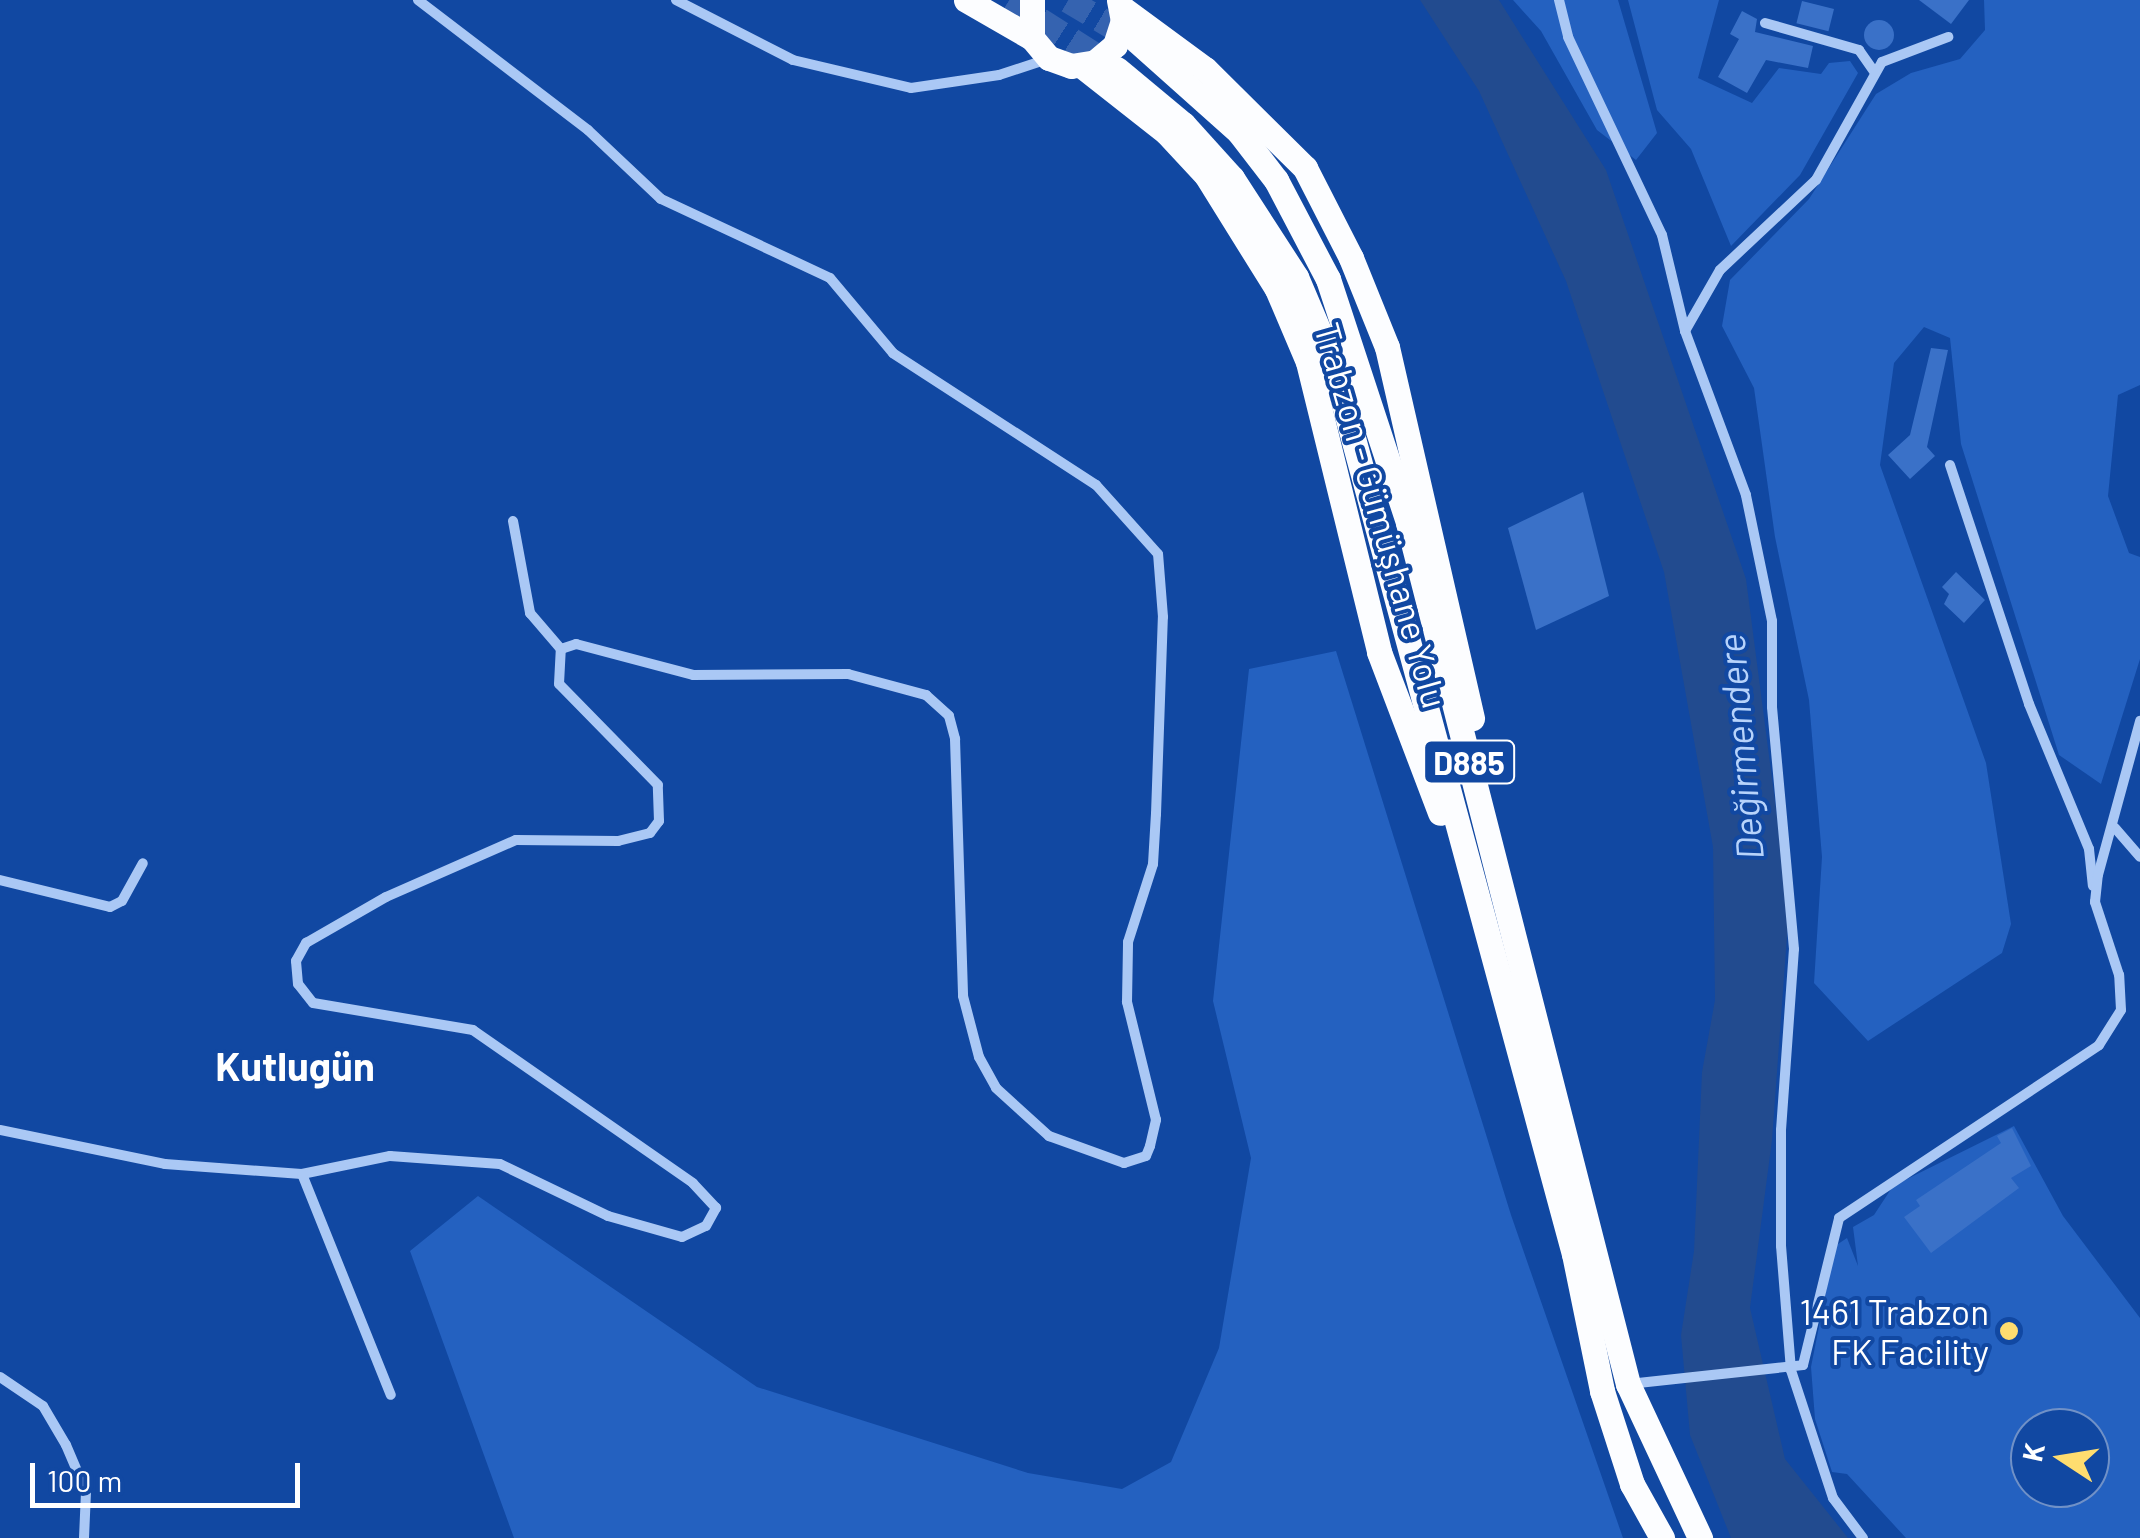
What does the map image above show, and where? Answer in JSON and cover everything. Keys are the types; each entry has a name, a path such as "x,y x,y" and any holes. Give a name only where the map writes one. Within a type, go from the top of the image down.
{"highway":[{"path":"966,0 1032,38 1049,58"},
{"path":"1032,0 1032,38"},
{"name":"Trabzon - Gümüşhane Yolu","path":"1082,66 1115,45 1120,4"},
{"name":"Trabzon - Gümüşhane Yolu","path":"1120,4 1205,69 1305,168 1351,258 1387,347 1426,500 1467,686 1492,852"},
{"name":"Trabzon - Gümüşhane Yolu","path":"1137,40 1239,132 1276,180 1328,279 1408,522 1492,852 1638,1383 1700,1538"},
{"name":"Trabzon - Gümüşhane Yolu","path":"1049,58 1082,66 1167,133 1206,175 1277,289 1308,362 1380,652 1486,929"},
{"name":"Trabzon - Gümüşhane Yolu","path":"1117,69 1232,178 1296,278 1333,364 1574,1254 1602,1391 1632,1484 1662,1538"}],"street":[{"path":"418,0 588,130 661,198 830,278 892,353 1096,485 1158,554 1163,618 1155,830 1128,972 1127,1002 1156,1120 1146,1156 1124,1163 1050,1136 996,1088 979,1057 963,996 955,738 949,716 926,694 848,674 693,675 628,654 576,644 561,649"},
{"path":"676,0 793,60 911,88 999,75 1049,58"},
{"path":"1559,0 1568,37 1662,235 1684,331 1746,495 1772,621 1772,707 1794,949 1793,1035 1781,1130 1781,1246 1791,1370 1833,1498 1863,1538"},
{"path":"1765,22 1859,50 1875,73"},
{"path":"1684,331 1720,270 1816,180 1882,62 1948,36"},
{"path":"1638,1383 1791,1370 1803,1365 1838,1218 2042,1089 2115,1025 2121,1010 2119,974 2096,902 2089,849 2029,704 1950,465"},
{"path":"0,1130 165,1164 302,1174 390,1156 500,1164 608,1216 682,1237 706,1226 716,1208 693,1182 473,1030 313,1003 298,984 296,961 306,943 386,898 500,847 551,838 618,841 650,832 659,821 658,785 559,684 561,649 530,613 513,521"},
{"path":"2096,902 2103,851 2115,828 2140,721"},
{"path":"2115,828 2140,857"},
{"path":"0,880 110,907 122,901 143,864"},
{"path":"302,1174 391,1395"},
{"path":"0,1377 44,1406 66,1445 86,1492 84,1538"}],"shaded area":[{"path":"1513,0 1618,0 1657,133 1636,160 1597,130 1541,31"},
{"path":"1628,0 1719,0 1698,78 1752,103 1779,68 1821,74 1829,63 1850,61 1858,73 1800,175 1731,246 1691,149 1657,110"},
{"path":"1984,0 2140,0 2140,385 2118,395 2108,496 2129,553 2140,557 2140,659 2101,784 2059,755 1961,444 1950,338 1924,327 1894,363 1880,465 1986,763 2011,924 2002,953 1868,1041 1814,983 1822,857 1809,700 1775,537 1754,388 1722,326 1730,280 1809,199 1876,94 1911,73 1960,59 1985,30"},
{"path":"1336,651 1511,1215 1623,1538 514,1538 410,1251 478,1196 757,1387 1028,1473 1122,1489 1171,1462 1219,1348 1251,1158 1213,1001 1249,669"},
{"name":"1461 Trabzon FK Facility","path":"2014,1126 2063,1216 2140,1318 2140,1538 1906,1538 1847,1474 1832,1472 1815,1419 1811,1367 1835,1246 1847,1238 1858,1266 1853,1227 1874,1215 1893,1186"}],"water":[{"name":"Değirmendere","path":"1420,0 1499,0 1606,170 1746,579 1789,909 1772,1140 1750,1308 1785,1459 1848,1538 1731,1538 1690,1435 1681,1335 1694,1251 1702,1072 1715,1000 1713,847 1664,572 1566,281 1479,91"}],"building":[{"path":"1919,0 1969,0 1951,24"},
{"path":"1802,1 1834,9 1828,31 1796,23"},
{"path":"1742,11 1757,19 1755,32 1813,46 1808,68 1766,60 1747,93 1718,77 1739,39 1730,34"},
{"path":"1879,20 1890,24 1894,35 1890,46 1879,50 1868,46 1864,35 1868,24"},
{"path":"1931,348 1948,350 1927,447 1935,456 1910,479 1888,455 1910,435"},
{"path":"1583,492 1609,596 1536,630 1508,528"},
{"path":"1956,572 1985,600 1964,623 1944,604 1949,594 1942,587"},
{"path":"2012,1128 2031,1166 2011,1178 2019,1188 1931,1253 1904,1217 1920,1206 1916,1200 2001,1143 1997,1136"}],"tunnel":[{"path":"1009,0 1114,67"},
{"path":"1068,0 1137,41"}],"place":[{"name":"1461 Trabzon FK Facility","path":"2009,1331"}],"district":[{"name":"Kutlugün","path":"295,1065"}]}
